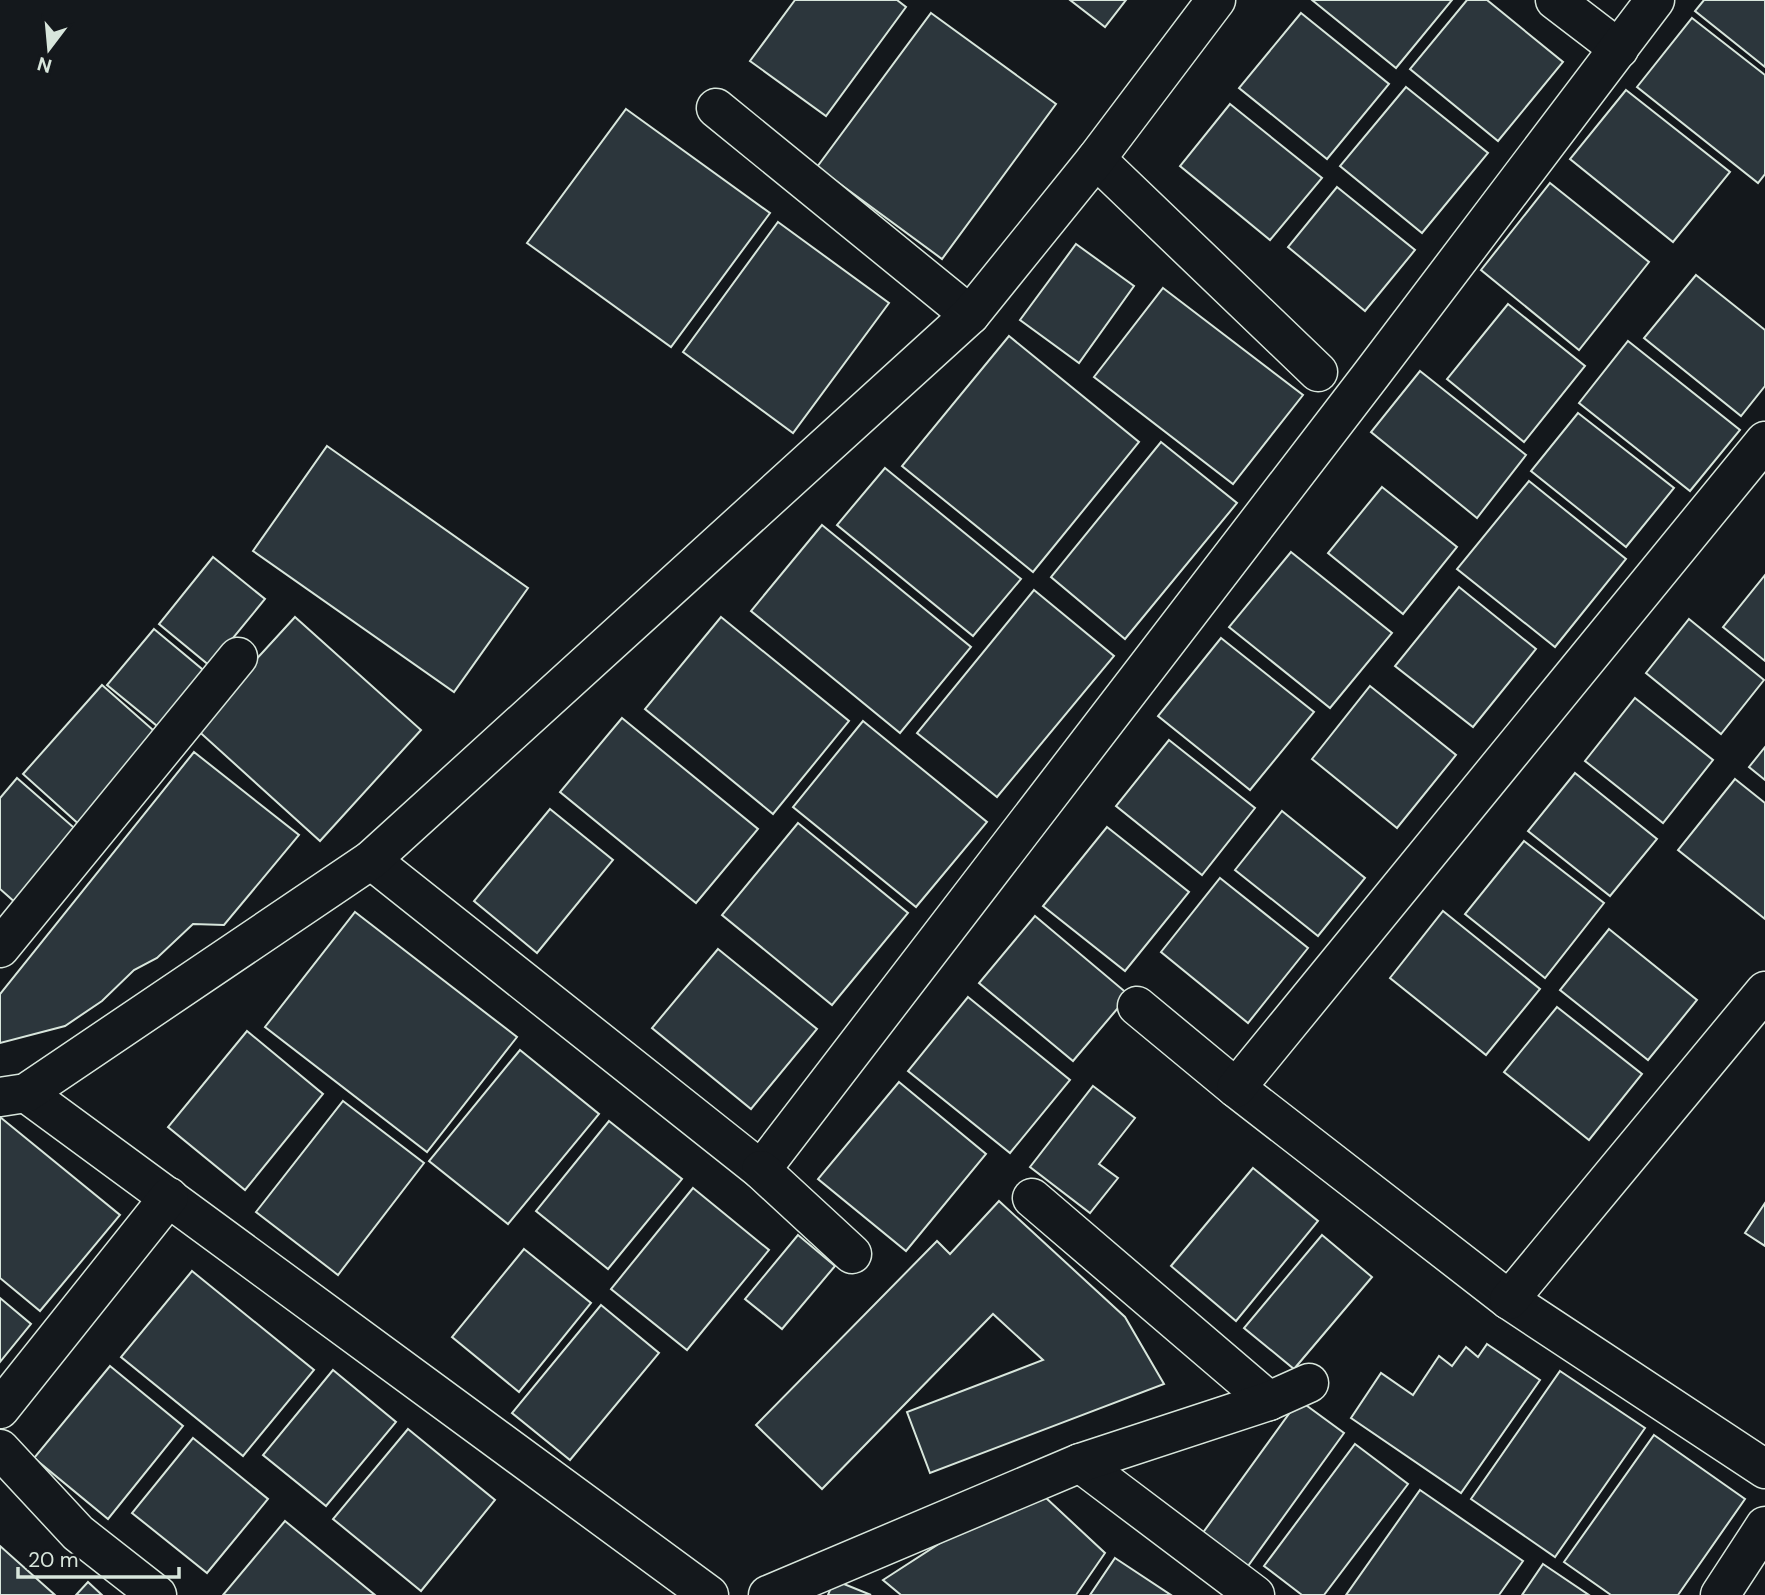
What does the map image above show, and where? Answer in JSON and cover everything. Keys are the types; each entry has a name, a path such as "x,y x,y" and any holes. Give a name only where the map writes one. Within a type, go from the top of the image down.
{"street":[{"path":"709,1595 169,1197 13,1095 371,860 970,314 1096,159 1216,0"},
{"path":"1555,0 1619,49"},
{"path":"761,1170 1655,0"},
{"path":"716,108 970,314"},
{"path":"1096,159 1318,372"},
{"path":"1236,1088 1765,441"},
{"path":"0,948 239,657"},
{"path":"371,860 761,1170 852,1254"},
{"path":"1509,1300 1765,991"},
{"path":"1137,1006 1236,1088 1509,1300 1765,1469"},
{"path":"0,1409 169,1197"},
{"path":"1032,1198 1269,1401"},
{"path":"768,1595 1080,1463 1269,1401 1309,1382"},
{"path":"0,1448 78,1533 157,1595"},
{"path":"1080,1463 1255,1595"},
{"path":"1720,1595 1765,1526"}],"building":[{"path":"795,0 897,0 906,7 826,116 750,61"},
{"path":"1070,0 1126,0 1105,27"},
{"path":"1312,0 1452,0 1396,68"},
{"path":"1467,0 1487,0 1563,62 1498,141 1410,69"},
{"path":"1704,0 1765,0 1765,67 1695,11"},
{"path":"931,13 1056,104 942,259 817,167"},
{"path":"1301,13 1389,84 1327,159 1239,88"},
{"path":"1692,18 1765,75 1765,174 1758,183 1637,87"},
{"path":"1406,87 1488,153 1422,233 1340,166"},
{"path":"1626,90 1730,172 1673,242 1570,159"},
{"path":"1230,104 1322,178 1270,240 1180,166"},
{"path":"626,109 770,213 671,347 527,243"},
{"path":"1550,183 1649,262 1579,350 1481,270"},
{"path":"1337,187 1415,250 1365,311 1288,247"},
{"path":"778,222 889,303 793,433 683,352"},
{"path":"1076,244 1134,286 1079,363 1020,320"},
{"path":"1696,275 1765,330 1765,386 1741,416 1644,338"},
{"path":"1163,288 1303,395 1233,484 1094,377"},
{"path":"1508,304 1585,366 1524,442 1447,379"},
{"path":"1009,336 1139,442 1033,572 902,466"},
{"path":"1628,341 1740,430 1690,491 1579,403"},
{"path":"1420,371 1526,455 1477,518 1371,432"},
{"path":"1578,413 1674,488 1626,547 1531,471"},
{"path":"1161,442 1237,503 1125,639 1051,577"},
{"path":"327,446 528,588 454,692 253,551"},
{"path":"885,468 1021,579 973,636 837,525"},
{"path":"1529,481 1626,559 1555,647 1457,569"},
{"path":"1382,487 1457,547 1403,614 1328,553"},
{"path":"822,525 971,647 900,733 751,611"},
{"path":"1291,552 1392,633 1330,708 1229,627"},
{"path":"213,557 265,599 210,666 159,624"},
{"path":"1765,575 1765,661 1723,627"},
{"path":"1459,587 1536,649 1473,727 1395,666"},
{"path":"1034,590 1114,656 997,797 917,733"},
{"path":"295,617 421,730 320,841 194,727"},
{"path":"721,617 849,721 773,814 645,709"},
{"path":"1689,619 1764,680 1721,734 1646,673"},
{"path":"154,629 208,674 162,730 107,685"},
{"path":"1221,638 1314,712 1250,790 1158,716"},
{"path":"102,685 161,737 82,827 23,774"},
{"path":"1370,686 1456,755 1397,828 1312,759"},
{"path":"1635,698 1713,760 1663,823 1585,761"},
{"path":"622,718 758,829 696,903 560,792"},
{"path":"863,721 987,822 916,907 793,807"},
{"path":"1169,740 1255,808 1202,875 1116,806"},
{"path":"1765,747 1765,780 1749,767"},
{"path":"194,752 299,835 224,925 193,924 157,958 134,970 102,1001 65,1026 0,1043 0,994"},
{"path":"1575,773 1657,839 1610,896 1528,831"},
{"path":"17,778 80,833 17,904 0,889 0,798"},
{"path":"1735,779 1765,803 1765,919 1678,850"},
{"path":"550,809 613,860 537,953 474,901"},
{"path":"1282,811 1365,878 1318,936 1235,870"},
{"path":"798,823 908,913 832,1005 722,915"},
{"path":"1107,827 1189,892 1125,971 1043,906"},
{"path":"1524,841 1604,903 1545,978 1465,914"},
{"path":"1220,878 1308,948 1248,1023 1161,952"},
{"path":"1443,911 1540,989 1486,1055 1390,978"},
{"path":"355,912 517,1037 427,1152 265,1027"},
{"path":"1035,916 1129,995 1073,1061 979,983"},
{"path":"1609,929 1697,1000 1648,1060 1560,990"},
{"path":"718,949 817,1029 751,1109 652,1028"},
{"path":"968,997 1070,1080 1010,1153 908,1071"},
{"path":"1557,1007 1642,1074 1589,1140 1504,1072"},
{"path":"247,1031 323,1094 245,1190 168,1127"},
{"path":"520,1050 599,1114 508,1224 429,1161"},
{"path":"899,1082 986,1154 906,1251 818,1179"},
{"path":"1093,1086 1135,1118 1099,1164 1118,1178 1090,1213 1030,1167"},
{"path":"343,1101 424,1163 338,1275 256,1212"},
{"path":"0,1117 120,1215 40,1311 0,1278"},
{"path":"609,1121 682,1179 608,1269 536,1211"},
{"path":"1253,1168 1318,1221 1236,1321 1171,1266"},
{"path":"693,1188 769,1250 687,1350 611,1289"},
{"path":"999,1201 1125,1317 1164,1384 930,1473 907,1412 1043,1360 993,1314 822,1489 756,1425 937,1241 950,1254"},
{"path":"1765,1203 1765,1246 1745,1233"},
{"path":"798,1235 835,1266 782,1329 745,1299"},
{"path":"1322,1235 1372,1277 1294,1369 1244,1328"},
{"path":"524,1249 591,1303 519,1392 452,1337"},
{"path":"192,1271 314,1370 243,1456 121,1357"},
{"path":"0,1298 31,1324 0,1362"},
{"path":"601,1305 659,1353 570,1460 512,1413"},
{"path":"1487,1344 1540,1380 1461,1493 1351,1418 1381,1373 1413,1395 1439,1356 1452,1366 1466,1347 1478,1357"},
{"path":"110,1366 183,1426 108,1519 34,1458"},
{"path":"333,1370 396,1422 326,1506 263,1455"},
{"path":"1560,1371 1645,1428 1555,1557 1471,1499"},
{"path":"1299,1400 1344,1433 1248,1566 1202,1534"},
{"path":"408,1429 495,1500 421,1591 333,1519"},
{"path":"1654,1435 1745,1499 1678,1595 1611,1595 1564,1562"},
{"path":"193,1438 268,1499 207,1573 132,1513"},
{"path":"1355,1444 1408,1484 1324,1595 1302,1595 1264,1566"},
{"path":"1420,1490 1523,1561 1499,1595 1346,1595"},
{"path":"1045,1497 1105,1553 1076,1595 901,1595 883,1580 962,1529"},
{"path":"285,1521 375,1595 223,1595"},
{"path":"0,1546 55,1595 0,1595"},
{"path":"1115,1558 1171,1595 1090,1595"},
{"path":"1543,1564 1589,1595 1522,1595"},
{"path":"834,1580 871,1595 828,1595"},
{"path":"88,1582 102,1595 76,1595"}]}
